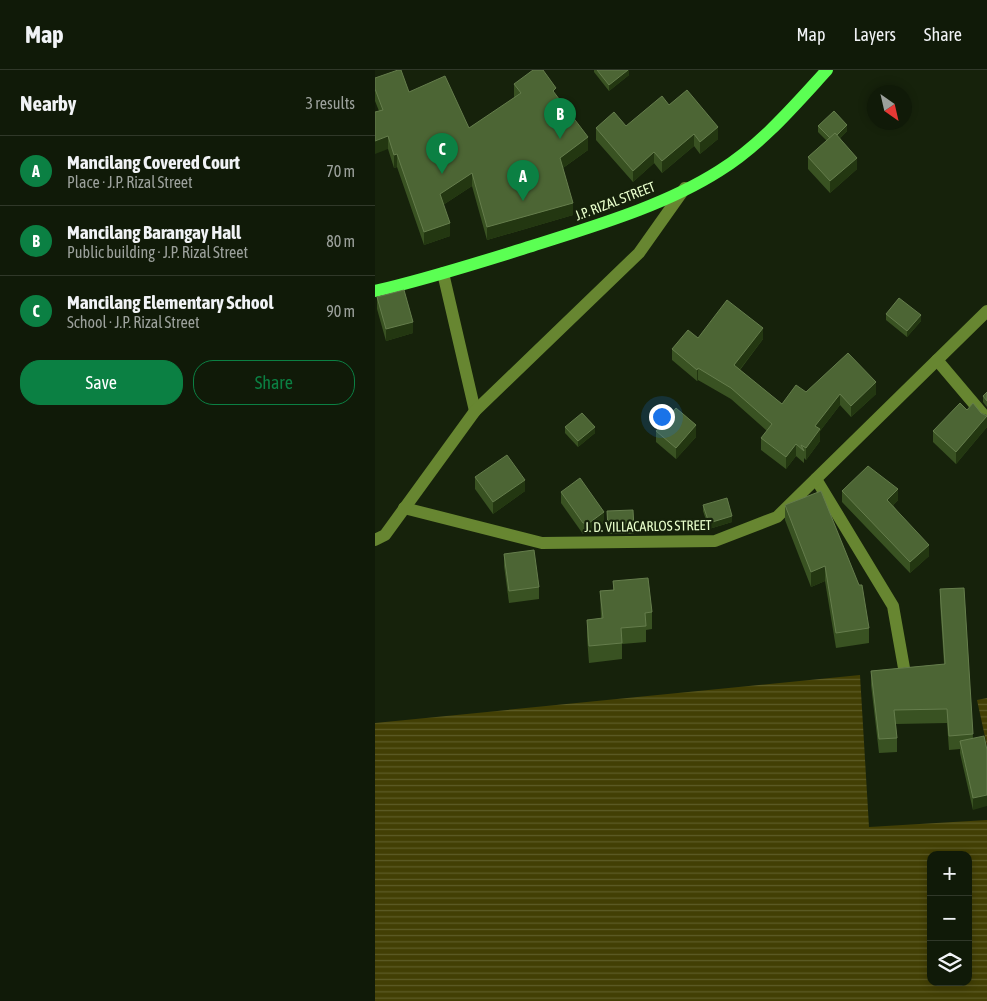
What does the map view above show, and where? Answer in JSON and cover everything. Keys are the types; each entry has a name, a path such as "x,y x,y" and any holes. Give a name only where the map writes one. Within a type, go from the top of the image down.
{"main road":[{"name":"J.P. RIZAL STREET","path":"375,291 443,273 577,232 637,210 718,172 746,152 782,118 827,70"}],"street":[{"path":"375,540 385,535 475,411 639,253 685,188"},
{"path":"443,273 475,411"},
{"name":"J. D. VILLACARLOS STREET","path":"404,508 543,543 715,541 777,517 987,311"},
{"path":"937,360 987,418"},
{"path":"816,478 893,606 904,668"}],"shaded area":[{"path":"860,675 869,827 987,820 987,1001 375,1001 375,723"},
{"path":"987,698 987,746 977,700"}],"building":[{"path":"401,70 409,92 445,76 469,128 521,93 514,84 533,70 543,70 556,88 553,91 588,137 560,158 573,203 487,227 472,173 440,194 450,223 424,232 397,154 394,155 388,136 375,141 375,112 383,110 375,89 375,78"},
{"path":"597,70 628,70 609,85"},
{"path":"687,90 718,127 700,142 694,134 662,161 654,152 633,171 596,128 614,112 626,126 662,96 669,105"},
{"path":"834,111 847,125 837,135 835,133 830,138 818,126"},
{"path":"835,133 857,158 830,181 808,157"},
{"path":"404,290 413,322 386,329 377,297"},
{"path":"899,298 921,315 907,331 886,314"},
{"path":"727,300 763,328 734,365 782,404 796,385 806,392 848,353 876,382 851,406 840,394 815,426 820,429 806,448 801,445 804,451 796,444 786,457 761,438 772,424 731,388 698,368 697,370 672,349 688,330 698,338"},
{"path":"987,392 987,401 983,396"},
{"path":"960,403 967,410 973,403 981,413 987,416 956,452 933,431"},
{"path":"676,408 696,425 676,448 656,431"},
{"path":"582,413 595,427 578,441 565,427"},
{"path":"507,455 525,480 493,502 475,477"},
{"path":"868,466 898,489 887,500 929,545 910,562 842,491"},
{"path":"580,478 604,512 589,523 583,523 561,492"},
{"path":"821,491 859,585 862,585 869,628 836,633 825,566 811,572 785,505"},
{"path":"727,498 732,516 709,523 703,505"},
{"path":"633,510 634,528 608,528 607,511"},
{"path":"534,550 539,587 509,591 504,554"},
{"path":"648,578 652,612 645,613 646,626 621,628 622,643 589,646 587,620 603,618 600,591 614,590 613,581"},
{"path":"964,588 973,734 949,736 947,709 894,710 897,738 879,739 871,671 945,664 940,589"},
{"path":"984,736 987,750 987,795 973,798 960,741"}],"place":[{"name":"Mancilang Barangay Hall","path":"560,139"},
{"name":"Mancilang Elementary School","path":"442,174"},
{"name":"Mancilang Covered Court","path":"523,201"}]}
